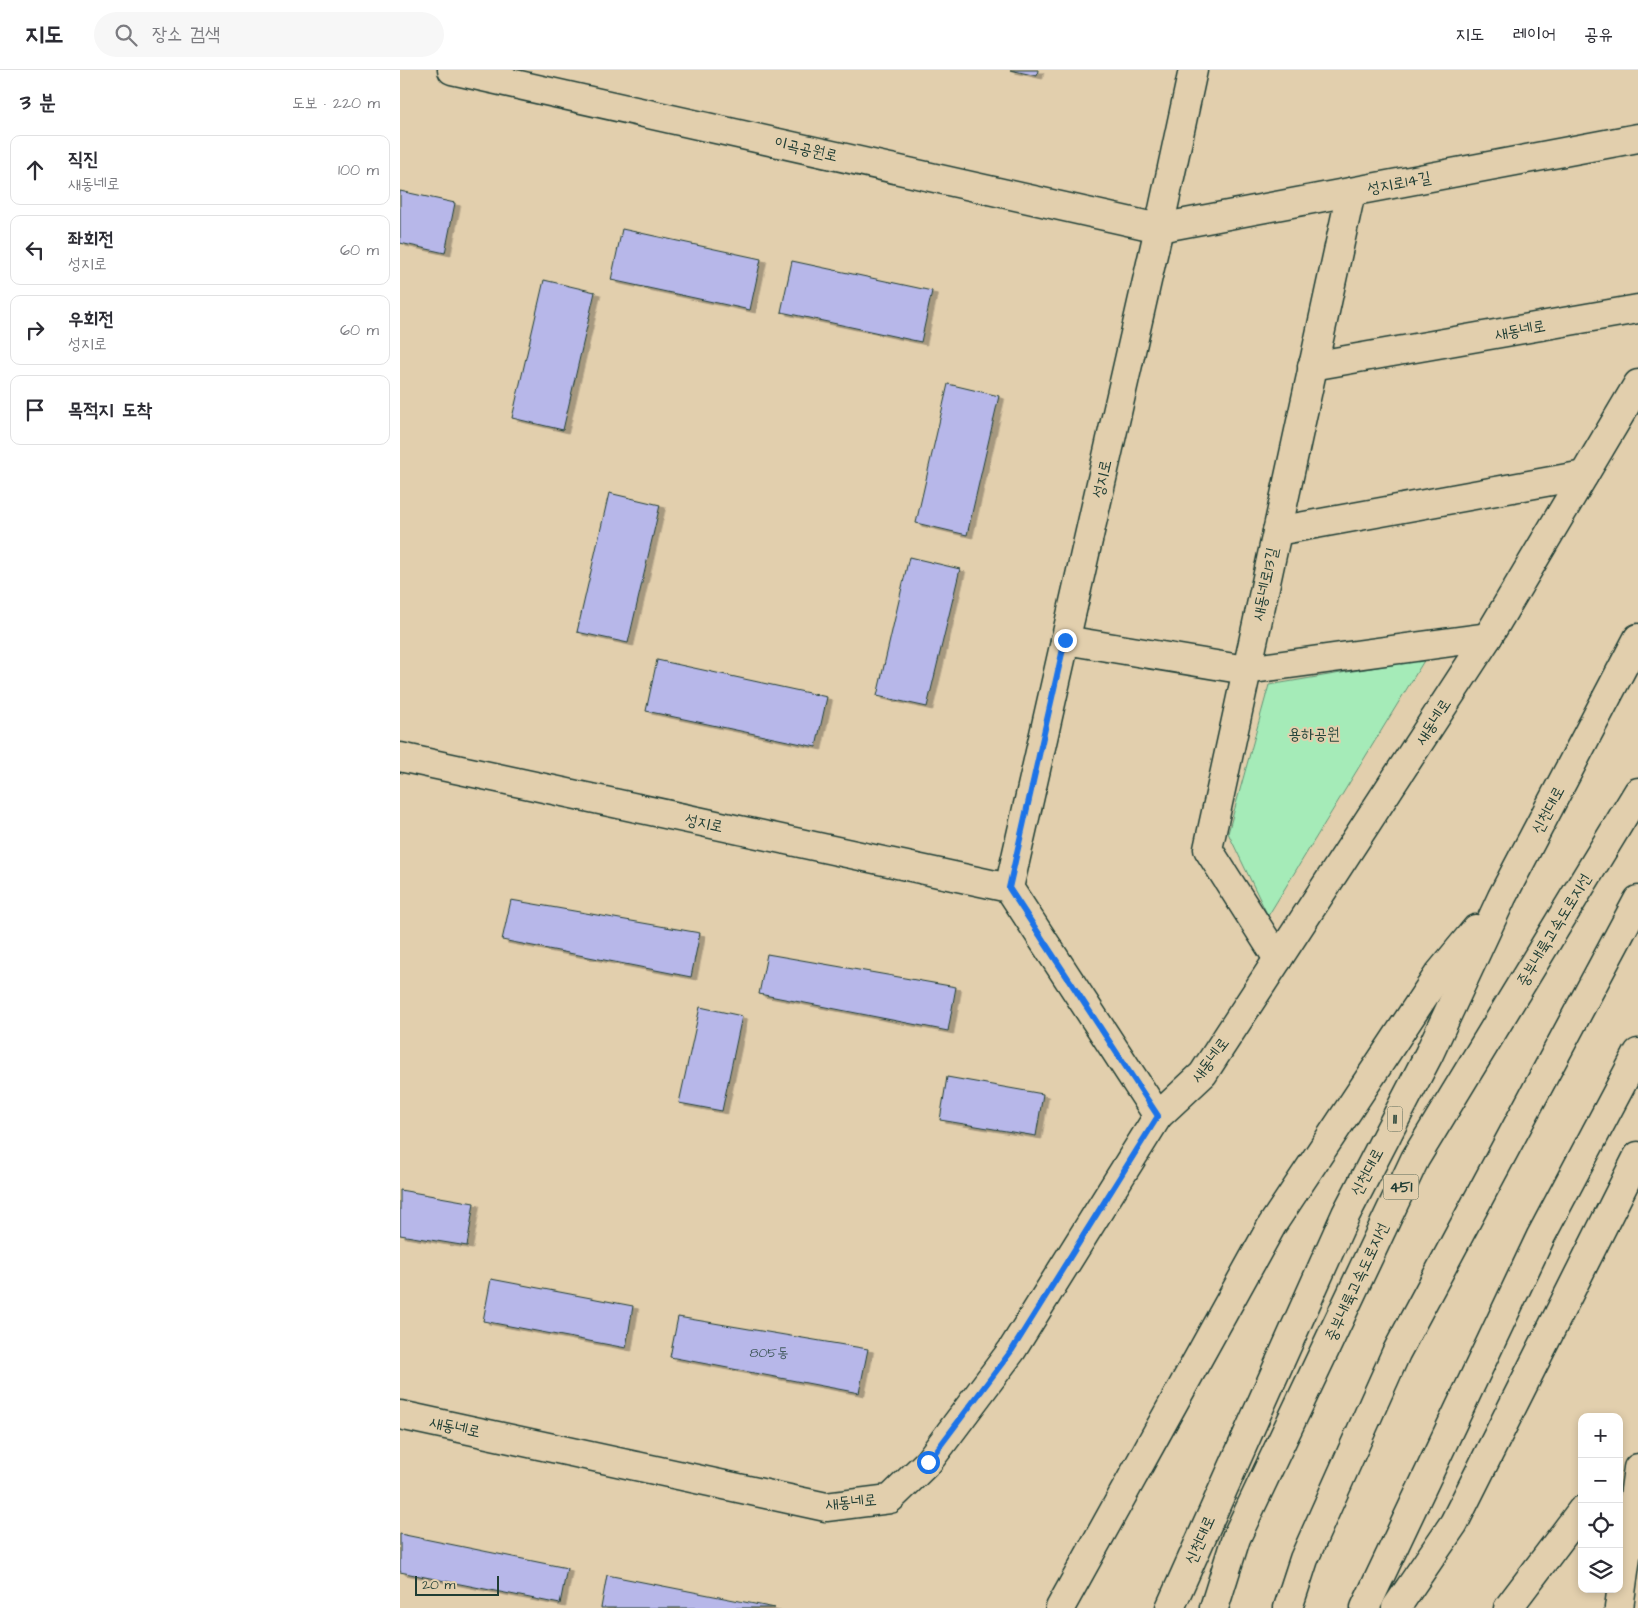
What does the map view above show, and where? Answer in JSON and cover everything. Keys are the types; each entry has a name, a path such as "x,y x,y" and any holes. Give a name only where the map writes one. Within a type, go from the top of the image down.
{"main road":[{"name":"이곡공원로","path":"452,70 1159,228"},
{"name":"성지로","path":"400,757 1009,888 1159,228 1193,70"},
{"name":"성지로14길","path":"1159,228 1638,138"},
{"name":"새동네로13길","path":"1278,960 1208,850 1351,192"},
{"name":"새동네로","path":"1312,366 1638,309"},
{"name":"새동네로","path":"400,1415 826,1507 890,1499 928,1462 1012,1350 1158,1116 1204,1074 1488,637 1638,384"},
{"path":"1277,531 1584,475"},
{"path":"1065,640 1246,670 1488,637"},
{"name":"신천대로","path":"1170,1608 1346,1214 1429,1054 1502,897 1638,638"},
{"name":"중부내륙고속도로지선","path":"1214,1608 1236,1538 1415,1159 1638,792"},
{"path":"1009,888 1158,1116"},
{"path":"1060,1608 1272,1225 1438,975 1502,897"},
{"path":"1288,1608 1304,1559 1396,1353 1638,900"},
{"path":"1365,1608 1541,1236 1638,1053"},
{"path":"1396,1608 1454,1523 1638,1156"},
{"path":"1623,1473 1638,1466"},
{"path":"1619,1608 1638,1466"},
{"path":"1508,1608 1578,1515"}],"green space":[{"name":"용하공원","path":"1425,659 1268,916 1228,833 1269,685"}],"building":[{"path":"1010,70 1038,70 1037,76"},
{"path":"400,191 455,203 445,253 400,243"},
{"path":"622,229 761,259 750,310 611,280"},
{"path":"792,261 932,291 921,342 781,312"},
{"path":"544,280 595,292 563,430 512,418"},
{"path":"948,384 999,396 967,535 916,523"},
{"path":"609,493 660,505 628,643 577,632"},
{"path":"909,557 960,569 927,707 877,696"},
{"path":"657,660 827,697 816,747 646,711"},
{"path":"511,900 700,933 691,977 502,940"},
{"path":"767,954 956,987 948,1031 759,994"},
{"path":"700,1007 742,1016 722,1111 679,1103"},
{"path":"947,1077 1043,1094 1036,1136 940,1120"},
{"path":"400,1190 474,1203 467,1246 400,1235"},
{"path":"491,1279 633,1306 626,1348 483,1321"},
{"path":"678,1317 868,1349 859,1393 670,1357"},
{"path":"400,1534 567,1568 560,1604 400,1572"},
{"path":"607,1575 775,1608 601,1608"}],"route":[{"path":"928,1462 1012,1350 1158,1116 1009,888 1065,640"}]}
